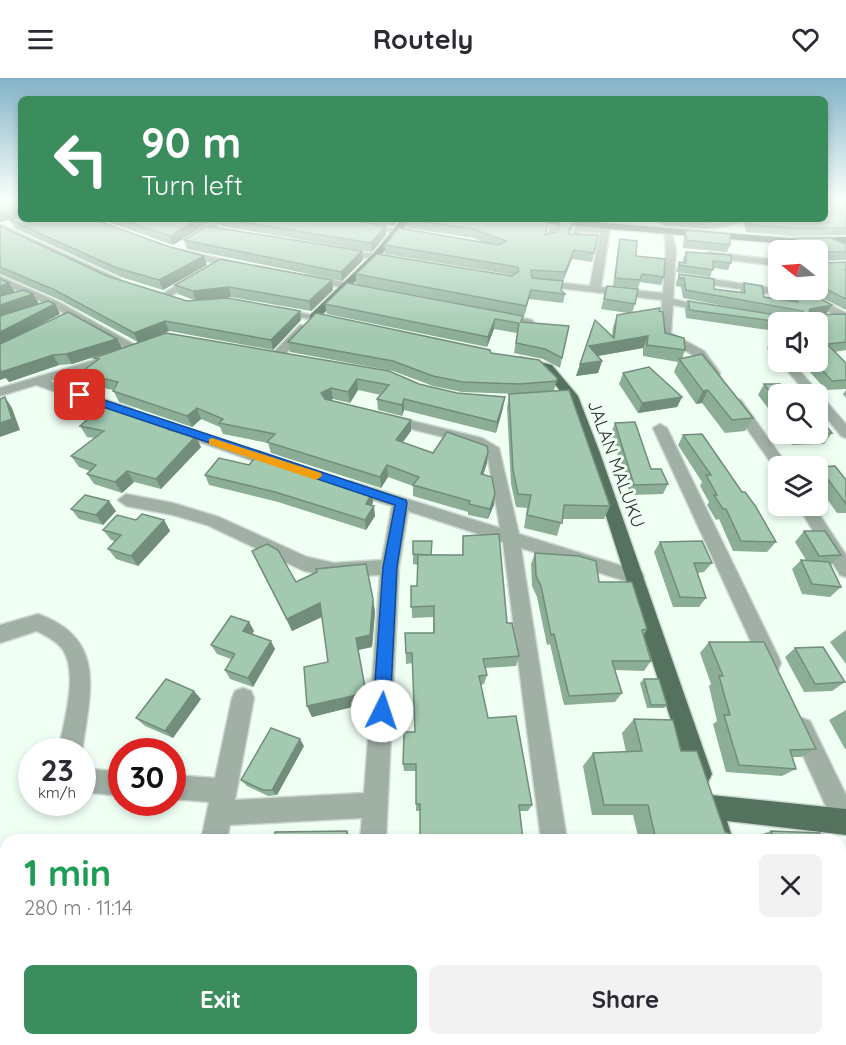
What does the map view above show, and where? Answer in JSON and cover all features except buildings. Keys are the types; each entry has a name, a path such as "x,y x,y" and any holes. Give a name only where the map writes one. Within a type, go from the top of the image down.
{"main road":[{"path":"314,317 386,245"},
{"path":"314,317 334,322"},
{"name":"JALAN MALUKU","path":"506,358 548,368 571,396 635,577 718,834"},
{"path":"707,796 846,822"}],"street":[{"path":"41,245 126,285"},
{"path":"186,245 174,252 212,268 256,269"},
{"path":"595,290 605,245"},
{"path":"674,245 677,252 669,276 665,334 700,354 774,456"},
{"path":"330,250 404,262"},
{"path":"694,254 768,262"},
{"path":"165,296 212,268"},
{"path":"669,276 807,296 845,318"},
{"path":"301,277 380,292"},
{"path":"0,392 39,382 142,348 69,317 55,304 1,280"},
{"path":"534,283 666,299 723,311"},
{"path":"13,298 32,293"},
{"path":"829,307 845,301"},
{"path":"34,311 55,304"},
{"path":"260,353 283,357 314,317 261,308"},
{"path":"489,314 528,322"},
{"path":"828,320 845,318"},
{"path":"795,372 805,384"},
{"path":"39,382 290,467"},
{"path":"550,399 571,396"},
{"path":"828,410 844,428"},
{"path":"373,415 477,441 494,452 511,539 553,834"},
{"path":"660,428 780,682"},
{"path":"334,482 635,577"},
{"path":"126,500 173,509 213,521 304,564 334,570 390,567"},
{"path":"374,834 390,567 401,503"},
{"path":"812,516 846,570"},
{"path":"0,634 38,622 57,632 72,646 81,674 72,738"},
{"path":"215,834 243,698"},
{"path":"795,715 846,822"},
{"path":"186,791 223,802 376,805"}],"slow traffic":[{"path":"212,441 316,476"}],"route":[{"path":"80,395 257,457 401,503 390,567 382,711"}]}
